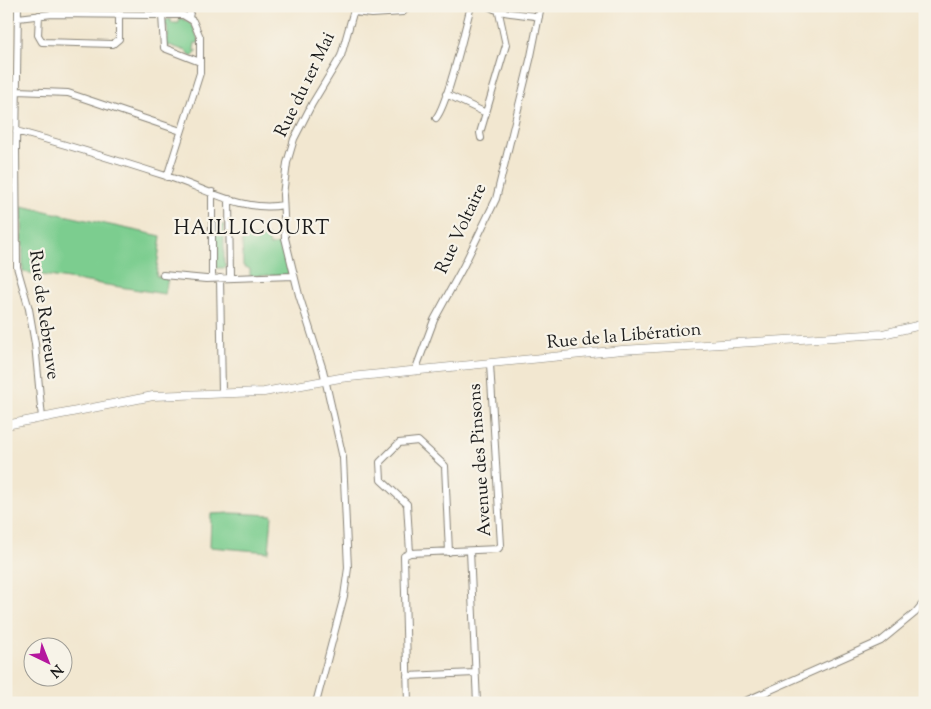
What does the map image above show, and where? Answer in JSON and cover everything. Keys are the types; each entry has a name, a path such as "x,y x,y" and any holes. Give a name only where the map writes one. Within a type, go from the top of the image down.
{"main road":[{"name":"Rue de la Libération","path":"6,425 153,396 264,392 326,381 622,350 883,334 925,324"}],"street":[{"name":"Rue de Rebreuve","path":"18,6 16,131 17,267 29,309 35,344 42,418"},
{"path":"152,6 152,15"},
{"path":"189,18 191,6"},
{"path":"355,9 372,14 403,12 408,6"},
{"path":"436,118 440,114 471,6"},
{"path":"488,6 499,13 507,12 539,17"},
{"name":"Rue Voltaire","path":"416,371 434,320 463,267 496,199 541,6"},
{"name":"Rue du 1er Mai","path":"316,703 344,596 348,568 343,458 326,381 294,276 283,231 283,205 287,163 294,139 312,104 341,56 355,9"},
{"path":"481,138 480,133 506,45 499,13"},
{"path":"39,15 38,36 42,42 113,44 119,39 119,14"},
{"path":"18,18 27,19 39,15 119,14 189,18 197,27 200,37 200,73 167,177"},
{"path":"162,15 164,48 200,62"},
{"path":"17,91 68,93 181,130"},
{"path":"446,94 486,113"},
{"path":"16,131 167,177 212,192 229,200 268,206 283,205"},
{"path":"212,192 212,278"},
{"path":"229,200 230,277"},
{"path":"163,275 190,279 230,277 251,279 294,276"},
{"path":"220,278 222,393"},
{"name":"Avenue des Pinsons","path":"407,554 498,549 501,545 490,364"},
{"path":"408,703 407,504 381,480 380,462 398,443 418,441 445,466 449,552"},
{"path":"470,551 477,703"},
{"path":"741,703 881,642 891,635 925,601"},
{"path":"407,676 475,673"}],"green space":[{"path":"157,6 185,6 185,10 189,10 186,15 156,12 154,10 157,10"},
{"path":"180,18 193,27 199,43 195,43 194,50 198,51 192,57 186,51 169,45 168,48 163,41 168,37 167,25 164,26 166,20 171,19 171,23 179,23"},
{"path":"22,206 161,236 156,276 168,278 165,294 23,272"},
{"path":"215,225 224,225 224,263 227,266 225,268 217,268 215,266"},
{"path":"268,236 270,246 282,243 289,275 250,276 250,269 243,266 242,238"},
{"path":"211,514 272,515 269,552 210,547"}],"district":[{"name":"HAILLICOURT","path":"252,229"}]}
